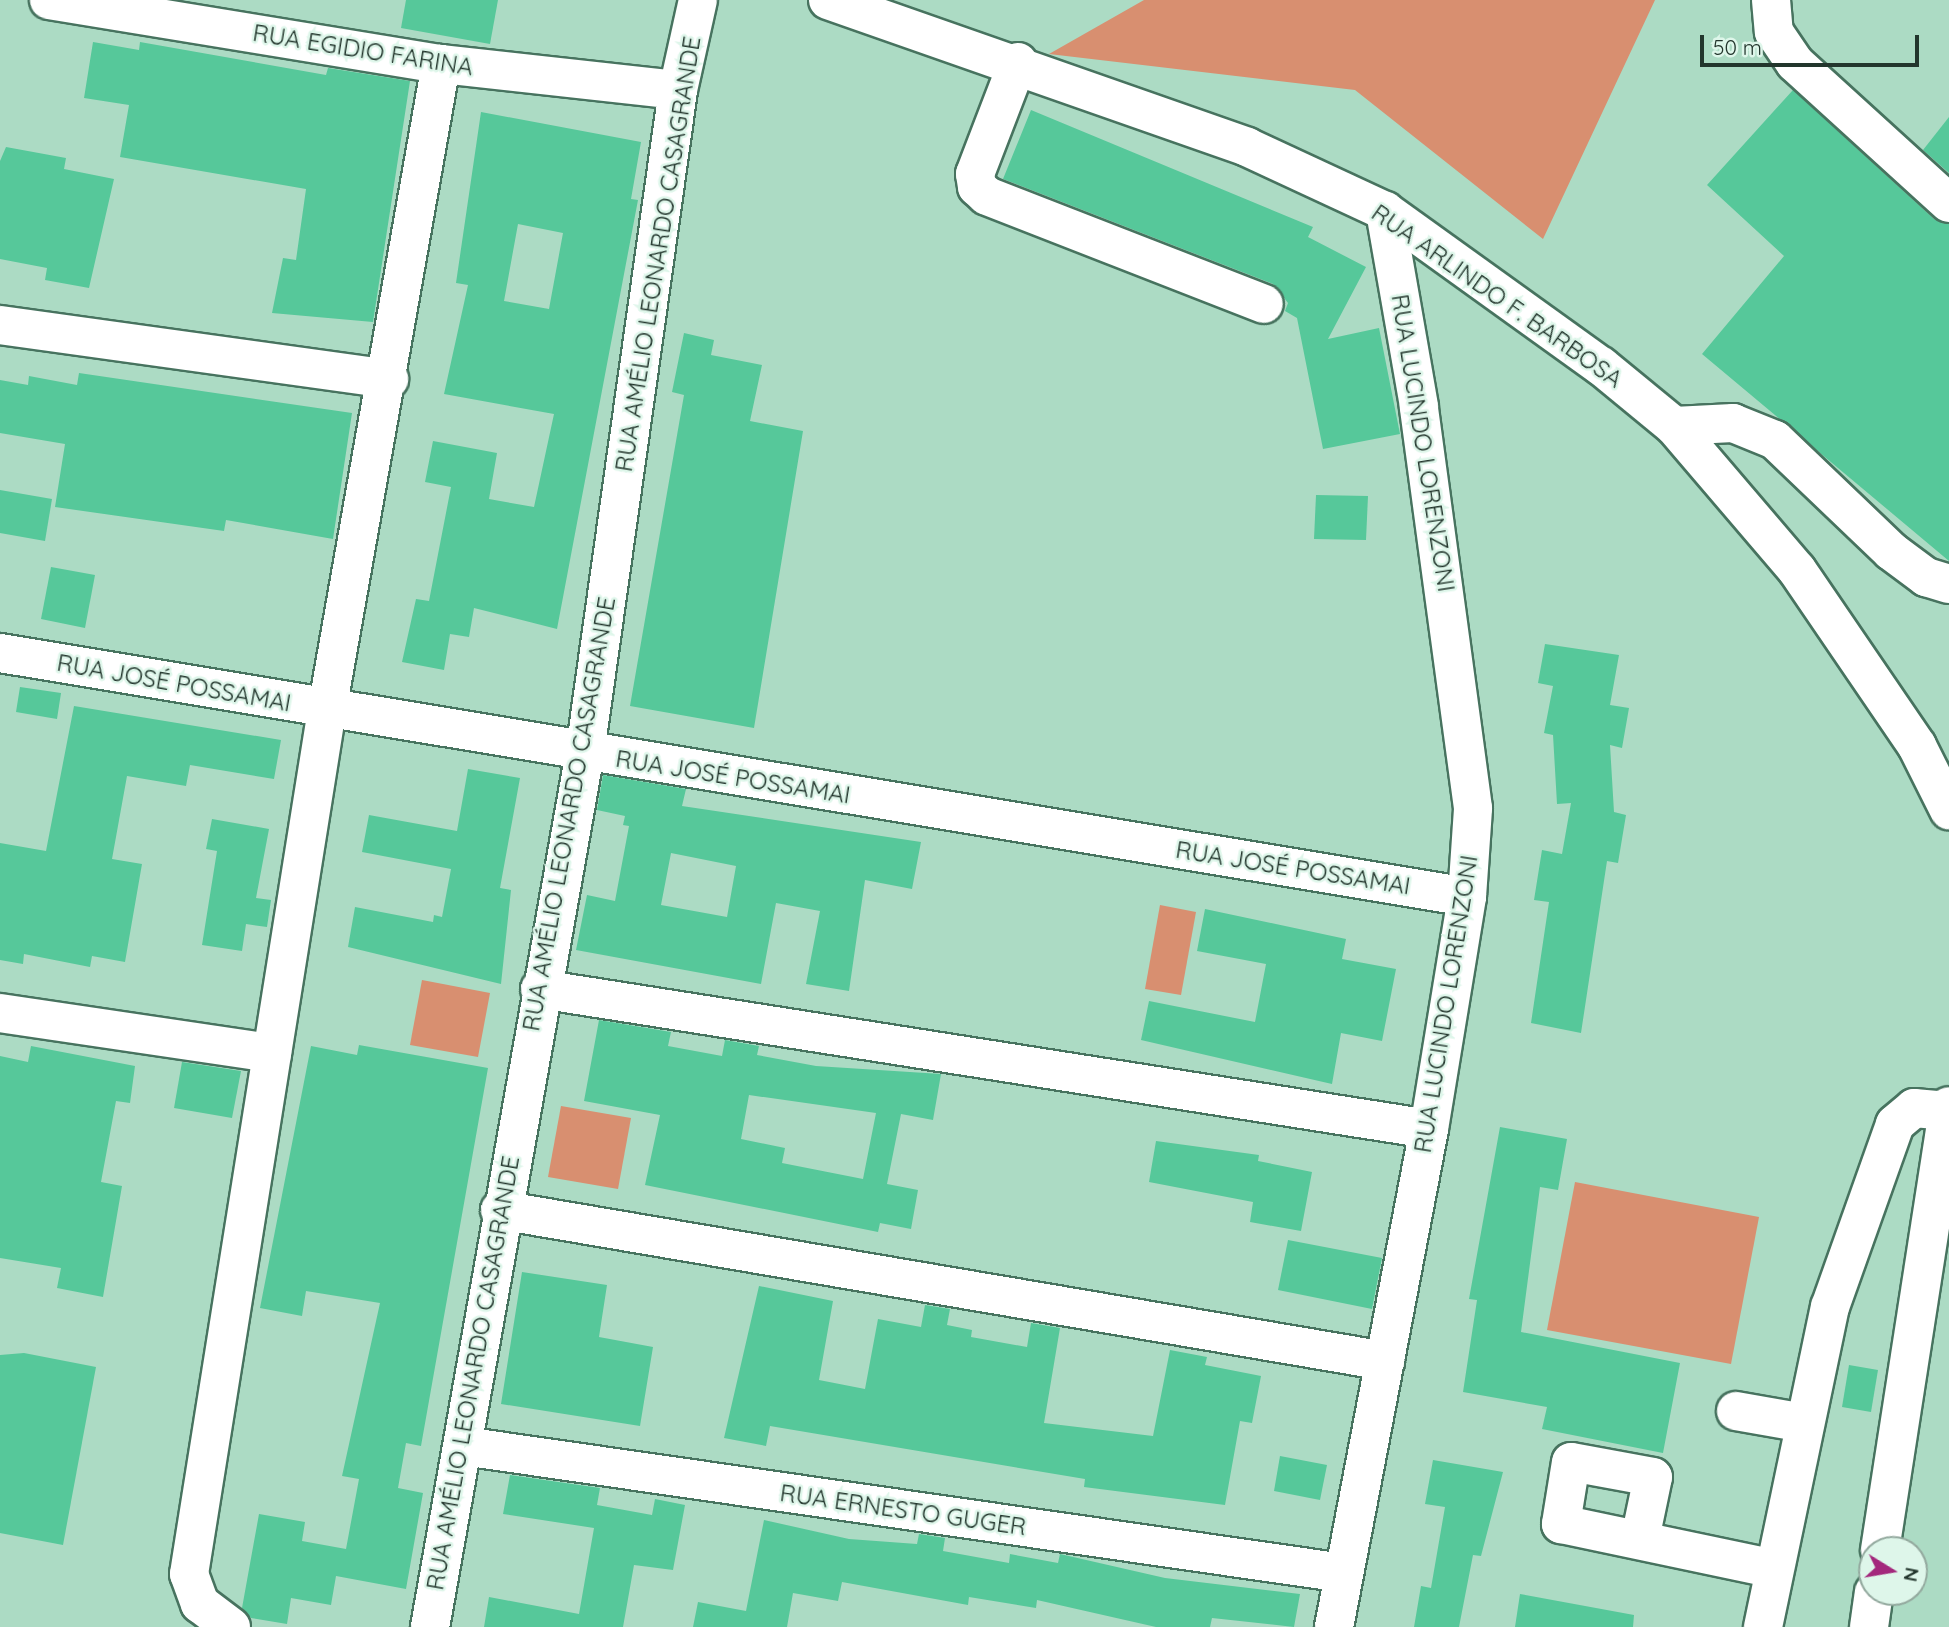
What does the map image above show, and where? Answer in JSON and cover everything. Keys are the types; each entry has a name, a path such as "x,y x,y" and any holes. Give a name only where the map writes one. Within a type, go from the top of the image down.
{"street":[{"name":"RUA EGIDIO FARINA","path":"49,0 441,64 678,90"},
{"name":"RUA AMÉLIO LEONARDO CASAGRANDE","path":"430,1627 463,1446 500,1210 584,752 678,90 698,0"},
{"name":"RUA ARLINDO F. BARBOSA","path":"828,0 911,13 1018,62 1247,147 1385,211 1674,426 1797,570 1917,746 1949,810"},
{"path":"1771,0 1774,32 1795,63 1949,203"},
{"path":"1018,62 975,174 977,187 987,196 1264,304"},
{"path":"231,1627 200,1604 189,1574 327,710 389,379 441,64"},
{"name":"RUA LUCINDO LORENZONI","path":"1334,1627 1429,1129 1467,897 1473,807 1468,738 1385,211"},
{"path":"0,326 389,379"},
{"path":"1674,426 1733,423 1775,440 1891,551 1926,577 1949,583"},
{"name":"RUA JOSÉ POSSAMAI","path":"0,653 327,710 1467,897"},
{"path":"540,989 1429,1129"},
{"path":"0,1013 272,1053"},
{"path":"1763,1627 1830,1307 1895,1124 1914,1108 1949,1109 1934,1291 1883,1536"},
{"path":"500,1210 1385,1361"},
{"path":"1736,1411 1804,1423"},
{"name":"RUA ERNESTO GUGER","path":"463,1446 1343,1573"},
{"path":"1640,1539 1774,1569"},
{"path":"1868,1627 1872,1606"}],"shaded area":[{"path":"1144,0 1655,0 1543,239 1355,90 1049,54"},
{"path":"1160,905 1196,912 1181,995 1145,989"},
{"path":"422,980 490,993 478,1057 410,1045"},
{"path":"561,1106 631,1118 618,1189 548,1177"},
{"path":"1575,1182 1759,1217 1731,1364 1547,1330"}],"building":[{"path":"406,0 498,0 490,44 401,28"},
{"path":"93,42 139,50 140,42 326,75 328,68 410,81 373,322 272,313 283,258 296,260 306,189 120,157 129,105 84,98"},
{"path":"1793,90 1934,219 1949,224 1949,561 1702,354 1784,256 1707,185"},
{"path":"1031,110 1313,227 1308,237 1366,267 1328,339 1379,328 1400,434 1323,449 1297,318 1285,311 1288,303 1273,284 1003,179"},
{"path":"481,112 641,142 631,199 638,200 557,629 474,608 469,637 450,634 444,670 402,662 416,599 429,601 451,487 425,482 433,441 497,453 489,499 534,507 554,414 444,394 468,285 456,283","holes":["518,224 563,233 549,309 504,301"]},
{"path":"1949,117 1949,173 1923,150"},
{"path":"6,147 66,158 64,169 114,179 89,288 45,280 47,268 0,259 0,161"},
{"path":"684,333 714,340 711,355 762,365 750,421 803,431 754,728 630,706 684,395 672,392"},
{"path":"79,373 352,413 333,539 226,520 224,531 55,507 65,444 0,433 0,380 28,385 29,376 77,385"},
{"path":"0,490 52,499 45,541 0,533"},
{"path":"1316,495 1368,496 1366,540 1314,539"},
{"path":"51,567 95,575 85,628 41,619"},
{"path":"1545,644 1619,655 1610,705 1629,708 1622,748 1610,745 1614,812 1626,815 1618,863 1607,861 1581,1033 1531,1023 1549,902 1534,900 1542,850 1562,854 1571,803 1557,804 1553,735 1544,733 1553,686 1538,683"},
{"path":"20,687 61,693 57,719 16,712"},
{"path":"74,706 281,740 274,779 190,765 186,786 127,776 112,859 142,864 125,962 92,956 90,967 24,954 23,964 0,960 0,843 46,851"},
{"path":"468,769 520,778 500,888 511,890 501,984 348,947 355,907 433,922 434,915 442,917 451,869 362,852 369,815 457,831"},
{"path":"603,775 686,789 682,806 921,842 912,889 865,880 849,991 806,984 820,911 776,903 761,984 576,950 587,895 615,901 629,826 623,825 625,816 597,810","holes":["671,853 736,866 727,917 661,905"]},
{"path":"212,819 269,829 256,898 271,900 267,927 246,924 242,951 202,945 217,851 206,849"},
{"path":"1205,909 1346,939 1342,959 1396,969 1382,1041 1341,1033 1332,1084 1141,1040 1149,1001 1255,1022 1266,964 1197,951"},
{"path":"599,1020 671,1032 668,1046 722,1056 725,1040 759,1046 757,1055 816,1066 941,1074 933,1120 901,1114 887,1184 918,1190 911,1229 880,1223 878,1232 645,1185 660,1115 584,1101","holes":["749,1095 876,1113 863,1179 782,1163 785,1148 741,1139"]},
{"path":"359,1045 488,1068 421,1446 406,1443 398,1488 423,1493 406,1589 336,1576 331,1605 291,1598 287,1624 251,1618 242,1608 259,1514 305,1522 302,1541 346,1549 359,1479 342,1476 380,1303 306,1291 302,1316 260,1308 311,1046 357,1055"},
{"path":"31,1046 135,1066 130,1103 116,1101 101,1182 122,1186 103,1297 57,1288 61,1268 0,1258 0,1056 28,1062"},
{"path":"182,1062 241,1071 232,1118 174,1108"},
{"path":"1500,1127 1567,1139 1558,1190 1540,1187 1521,1332 1680,1363 1663,1453 1542,1429 1547,1407 1463,1392 1477,1300 1469,1299"},
{"path":"1156,1141 1259,1155 1258,1161 1312,1172 1301,1231 1250,1222 1253,1202 1149,1182"},
{"path":"1288,1240 1382,1258 1372,1309 1278,1290"},
{"path":"522,1272 607,1285 599,1337 653,1347 640,1426 501,1404"},
{"path":"759,1286 833,1301 819,1380 865,1389 878,1319 921,1327 925,1305 950,1309 947,1325 972,1330 971,1337 1027,1347 1031,1323 1060,1328 1044,1423 1153,1436 1170,1350 1207,1357 1205,1365 1261,1376 1252,1423 1240,1421 1225,1505 1084,1487 1085,1479 770,1426 766,1446 724,1438"},
{"path":"24,1353 96,1367 63,1545 0,1533 0,1355"},
{"path":"1849,1365 1878,1370 1871,1412 1842,1407"},
{"path":"1280,1456 1327,1465 1320,1500 1274,1491"},
{"path":"1433,1460 1503,1472 1481,1556 1473,1555 1459,1627 1414,1627 1421,1586 1431,1588 1445,1507 1425,1504"},
{"path":"510,1475 600,1488 597,1505 652,1515 655,1499 685,1505 673,1570 634,1565 623,1627 484,1627 489,1597 579,1614 594,1528 503,1514"},
{"path":"764,1520 849,1539 917,1544 919,1534 945,1538 943,1551 1009,1563 1010,1554 1058,1563 1060,1554 1165,1578 1300,1594 1294,1627 1212,1618 1210,1627 1156,1627 1037,1600 1036,1608 969,1597 968,1605 842,1582 838,1601 793,1593 787,1627 693,1627 698,1602 746,1611"},
{"path":"1520,1594 1634,1615 1633,1627 1515,1627"}]}
